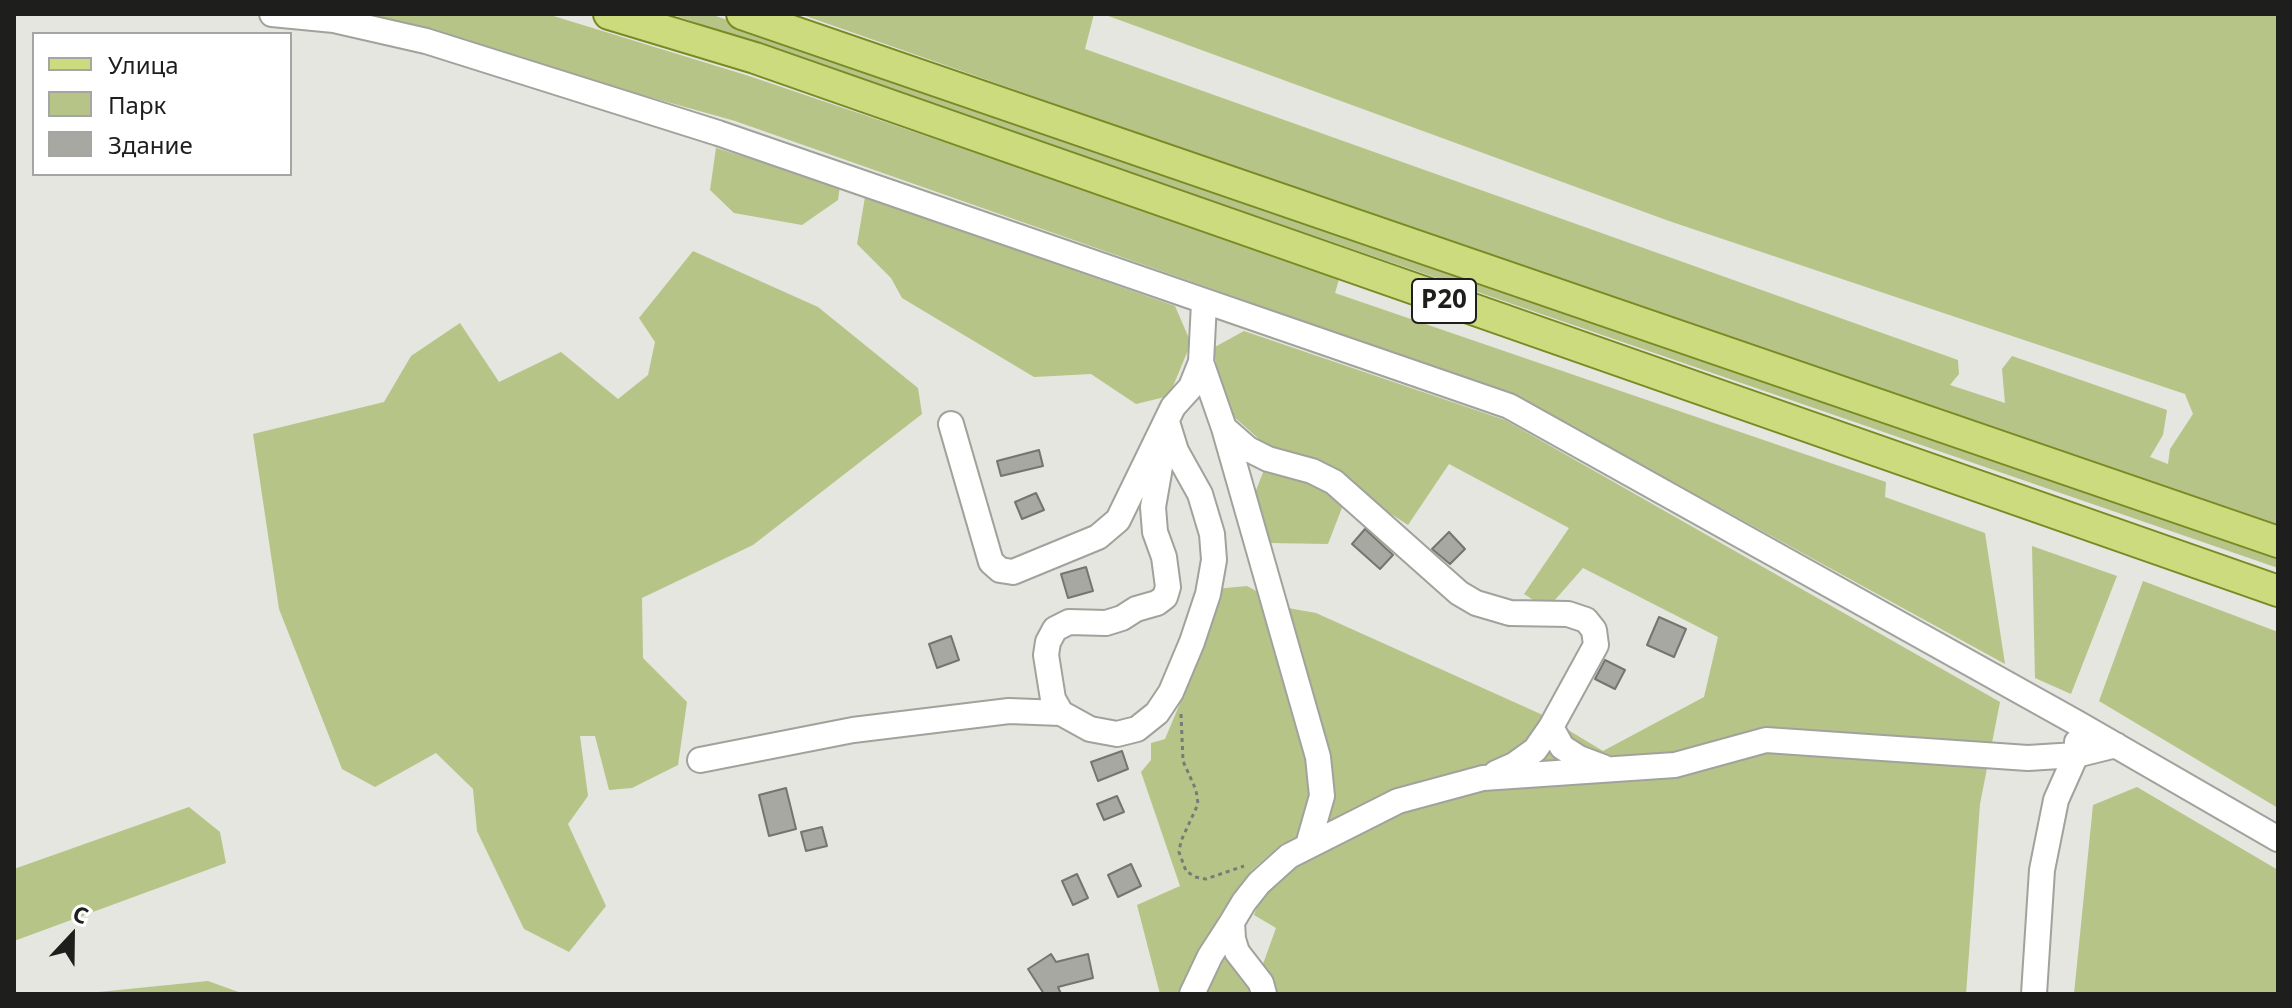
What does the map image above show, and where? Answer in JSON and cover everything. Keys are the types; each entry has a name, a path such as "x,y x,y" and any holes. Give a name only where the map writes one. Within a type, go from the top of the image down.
{"main road":[{"name":"Р20","path":"609,14 755,58 2278,591"},
{"name":"Р20","path":"742,14 2278,542"}],"street":[{"path":"272,14 334,20 426,41 718,133 1509,406 2077,723 2278,839"},
{"path":"951,424 991,562 1000,570 1013,572 1098,537 1118,520 1173,407 1191,387 1201,362 1204,303"},
{"path":"1201,362 1224,428 1318,757 1322,796 1308,845"},
{"path":"700,760 853,730 1009,711 1061,713 1090,729 1117,734 1137,729 1157,713 1171,692 1208,594 1214,560 1212,534 1200,494 1176,451 1167,422"},
{"path":"1061,713 1053,699 1046,655 1055,629 1069,622 1106,623 1165,597 1168,587 1164,557 1155,532 1153,507 1167,422"},
{"path":"1192,994 1210,956 1244,902 1259,883 1289,856 1398,801 1483,778 1514,765 1535,750 1551,727 1596,645 1594,630 1586,620 1568,614 1510,613 1476,603 1459,593 1334,482 1312,471 1268,459 1248,449 1224,428"},
{"path":"2034,994 2042,870 2056,800 2076,755 2077,723"},
{"path":"1551,727 1562,747 1579,758 1609,769"},
{"path":"1483,778 1675,765 1766,740 2028,758 2076,755 2116,745"},
{"path":"1232,922 1237,952 1261,983 1264,994"}],"path":[{"path":"1171,692 1183,719 1183,761 1196,790 1198,804 1179,852 1186,871 1206,879 1247,865"}],"green space":[{"path":"342,14 547,14 749,76 1340,276 1335,293 1886,482 1885,497 1985,533 2005,664 1514,395 735,121"},
{"path":"671,14 710,14 2278,553 2278,568"},
{"path":"800,14 1094,14 1085,49 1958,360 1959,374 1950,385 2005,403 2002,369 2012,356 2167,410 2163,435 2150,457 2168,464 2170,449 2193,414 2185,394 1669,221 1103,14 2278,14 2278,529 1742,346"},
{"path":"716,148 840,186 838,200 802,225 734,213 710,190"},
{"path":"865,197 1175,306 1191,343 1169,396 1136,404 1091,374 1034,377 902,298 891,278 857,244"},
{"path":"693,251 818,307 918,388 922,414 753,545 642,598 643,658 687,702 678,765 632,788 609,790 595,736 580,736 588,796 568,824 606,906 569,952 524,929 477,831 473,789 436,753 375,787 342,769 279,609 253,434 384,402 411,356 460,323 499,382 561,352 618,399 648,375 655,342 639,318"},
{"path":"1244,331 1505,420 2000,702 1980,804 1966,994 1274,994 1263,964 1276,928 1254,915 1263,888 1298,858 1283,843 1252,870 1227,904 1177,994 1160,994 1137,905 1180,886 1141,772 1151,760 1151,743 1165,739 1197,663 1202,630 1215,589 1247,586 1288,608 1316,613 1545,716 1603,751 1704,697 1718,637 1583,568 1547,609 1524,594 1569,528 1449,464 1408,525 1350,487 1328,544 1270,543 1253,498 1264,470 1259,439 1225,409 1213,348"},
{"path":"2032,546 2117,576 2071,694 2035,678"},
{"path":"2143,581 2278,632 2278,808 2099,701"},
{"path":"2137,787 2278,870 2278,994 2074,994 2093,805"},
{"path":"189,807 220,832 226,863 14,941 14,869"},
{"path":"1226,953 1257,994 1197,994"},
{"path":"208,981 244,994 79,994"}],"building":[{"path":"1039,450 1043,466 1001,476 997,461"},
{"path":"1036,493 1044,510 1022,519 1015,502"},
{"path":"1365,529 1393,555 1380,569 1352,544"},
{"path":"1449,532 1465,549 1450,564 1432,549"},
{"path":"1086,567 1093,591 1068,598 1061,574"},
{"path":"1659,617 1686,629 1674,657 1647,645"},
{"path":"951,636 959,660 937,668 929,644"},
{"path":"1605,660 1625,670 1615,689 1595,679"},
{"path":"1122,751 1128,769 1098,781 1091,762"},
{"path":"786,788 796,829 769,836 759,795"},
{"path":"1117,796 1124,812 1104,820 1097,804"},
{"path":"822,827 827,846 806,851 801,832"},
{"path":"1131,864 1141,886 1118,897 1108,875"},
{"path":"1077,874 1088,898 1073,905 1062,881"},
{"path":"1051,954 1056,962 1088,954 1093,978 1058,987 1061,994 1044,994 1028,969"}]}
